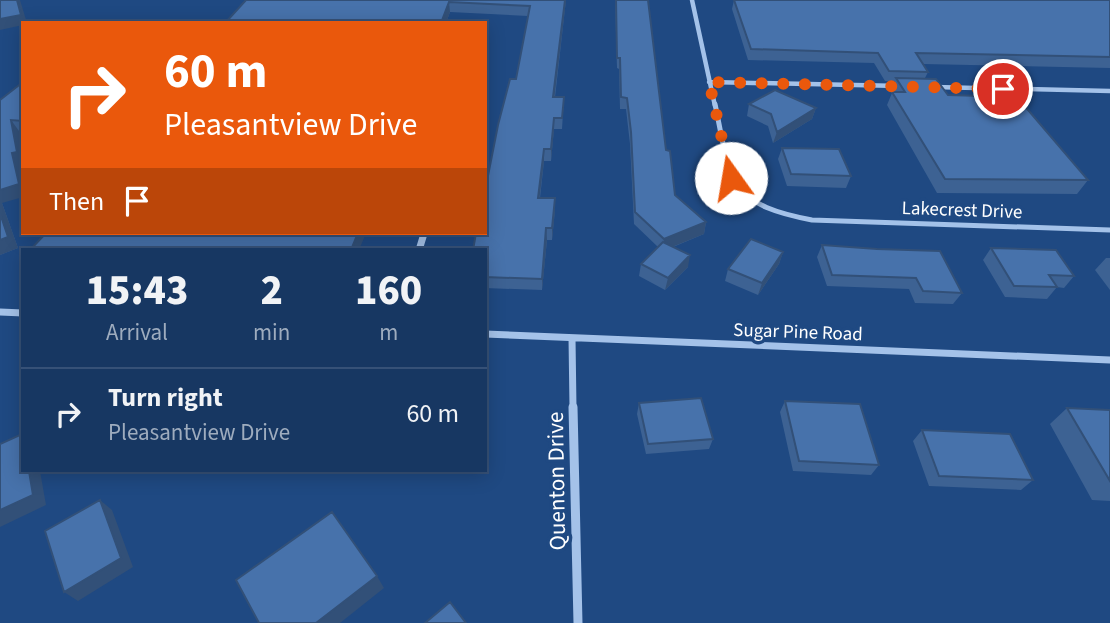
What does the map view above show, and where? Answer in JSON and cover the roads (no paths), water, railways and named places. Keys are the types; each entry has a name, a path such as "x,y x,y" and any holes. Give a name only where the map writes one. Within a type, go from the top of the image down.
{"street":[{"name":"Lakecrest Drive","path":"692,0 731,178 747,198 771,213 812,220 1110,230"},
{"path":"709,82 903,86"},
{"path":"930,87 1110,91"},
{"path":"0,312 21,313"},
{"name":"Sugar Pine Road","path":"487,334 1110,360"},
{"name":"Quenton Drive","path":"572,338 578,623"}]}
